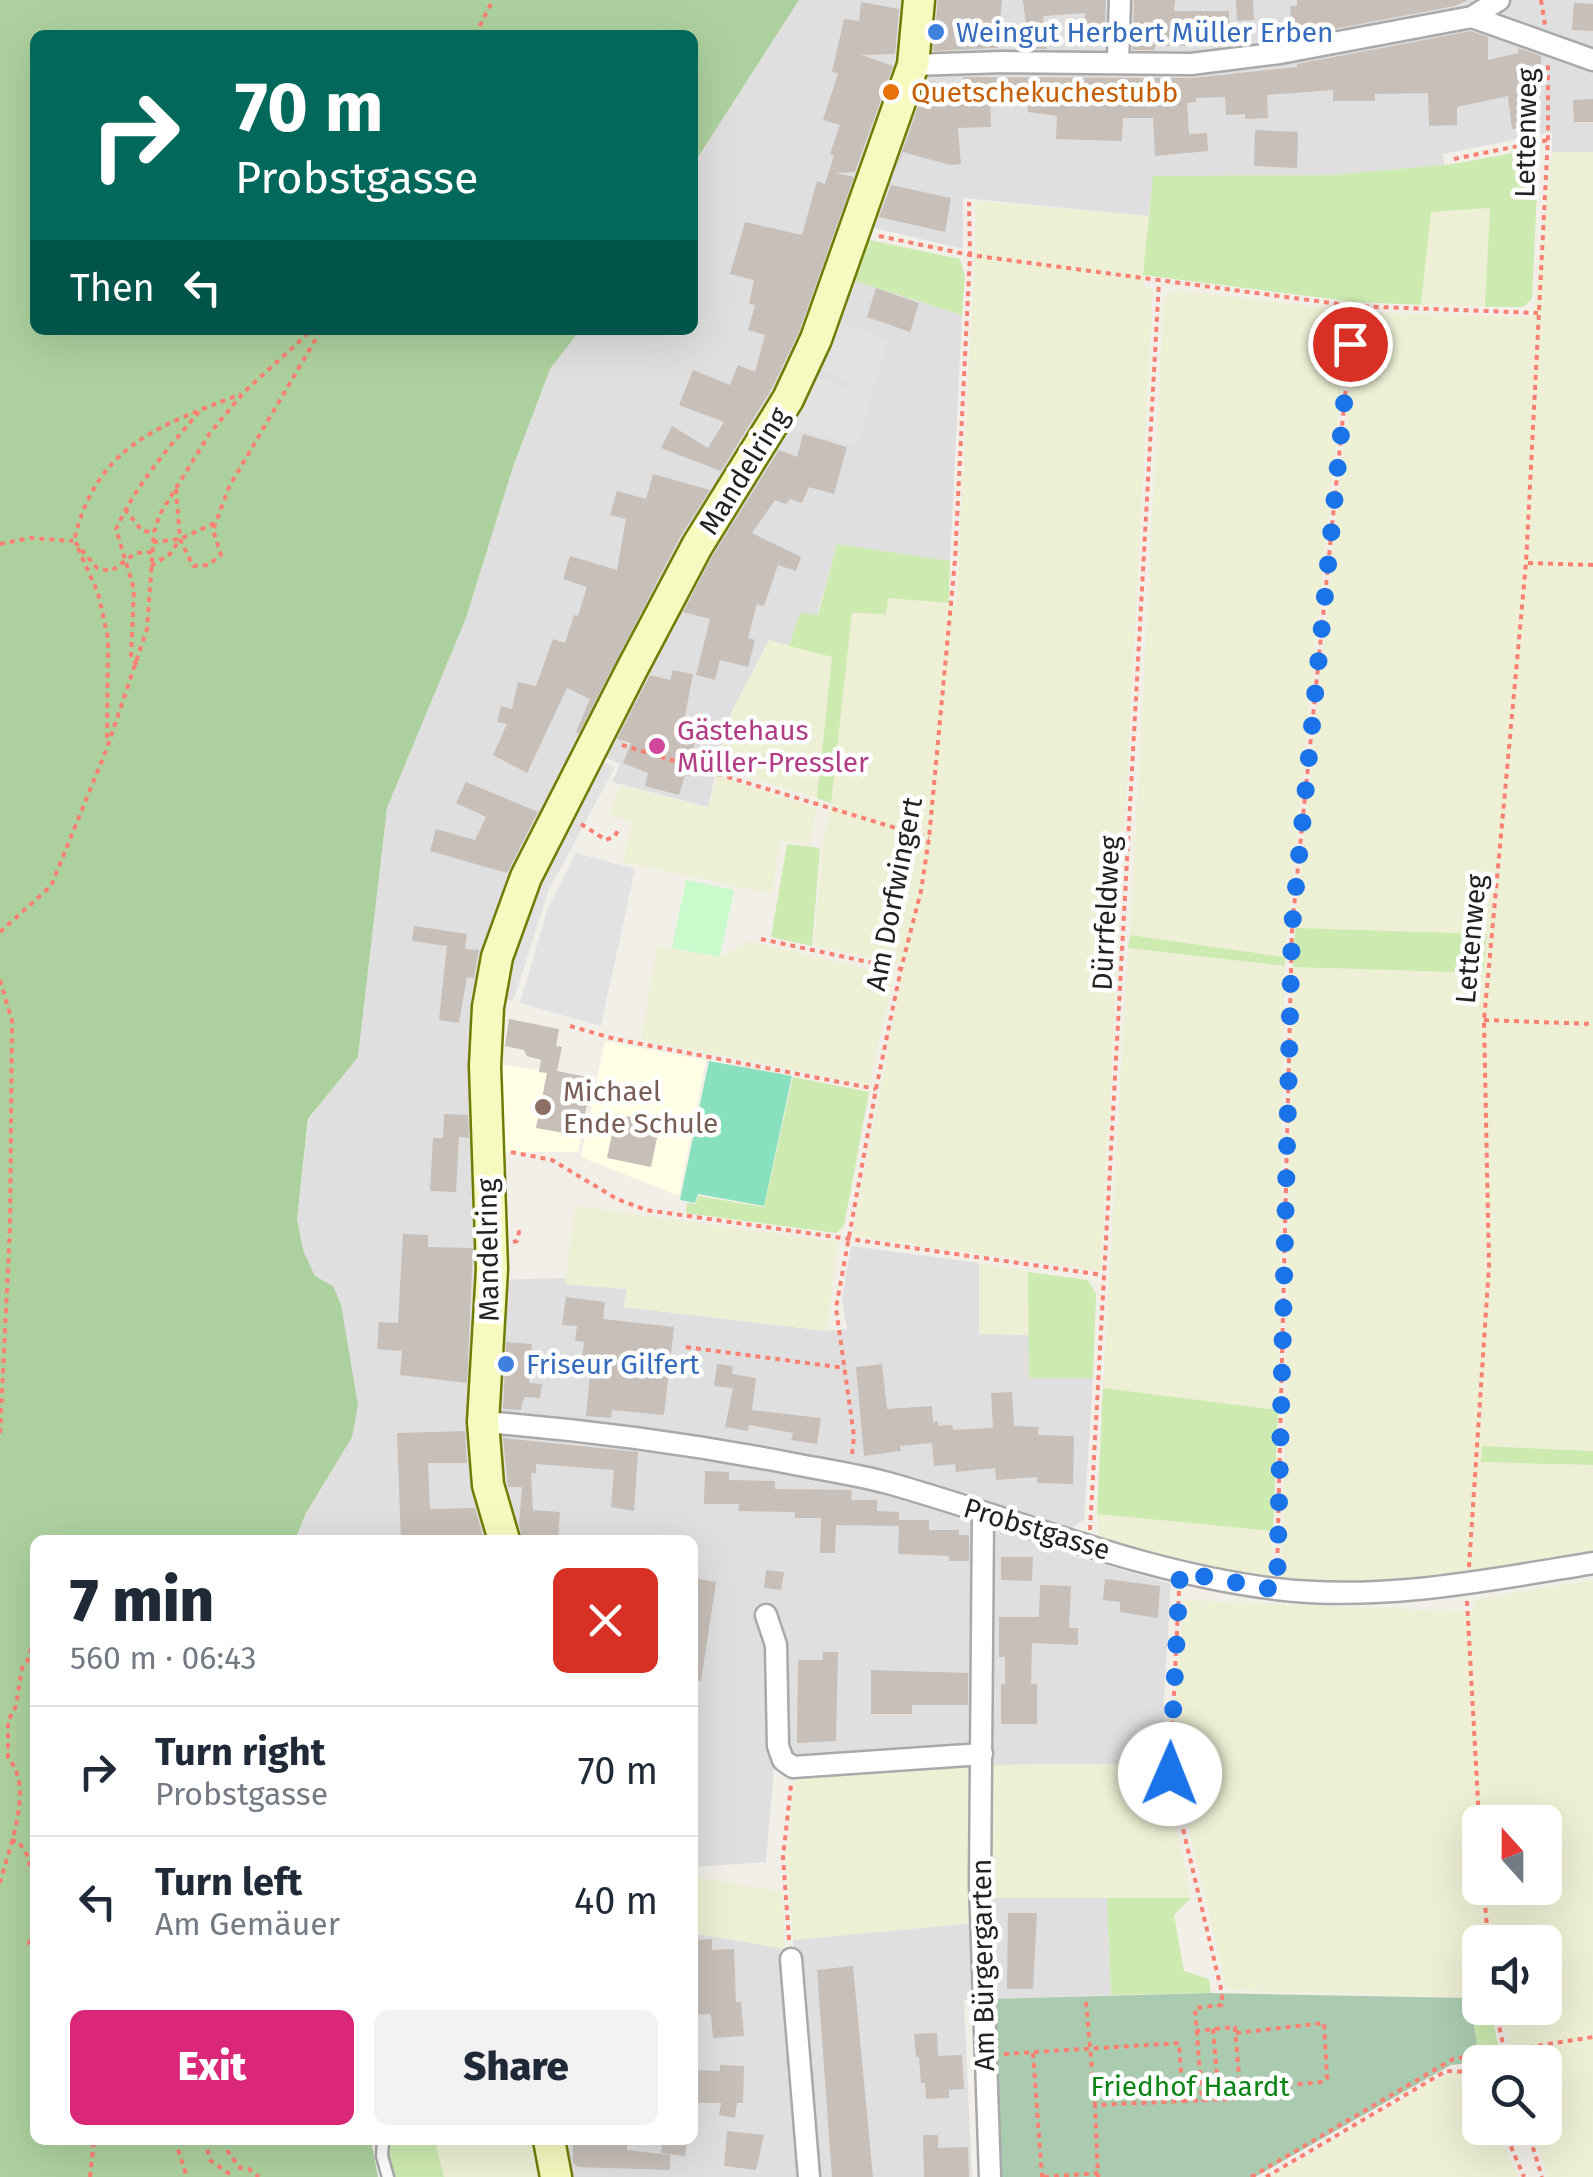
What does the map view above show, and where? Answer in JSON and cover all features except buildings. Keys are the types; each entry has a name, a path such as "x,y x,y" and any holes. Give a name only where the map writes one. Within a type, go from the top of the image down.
{"street":[{"name":"Mandelring","path":"503,1535 488,1485 484,1422 492,1269 486,1149 488,1006 497,957 526,877 675,585 788,399 816,338 913,65 919,0"},
{"path":"1118,62 1120,0"},
{"path":"913,65 1192,64 1229,60 1472,17 1499,0"},
{"path":"1472,17 1593,60"},
{"name":"Probstgasse","path":"484,1422 648,1438 850,1474 1180,1572 1277,1590 1354,1592 1468,1584 1593,1563"},
{"name":"Am Bürgergarten","path":"984,1514 984,2055 990,2177"},
{"path":"766,1615 776,1645 778,1746 783,1760 793,1767 982,1754"},
{"path":"791,1959 809,2177"},
{"path":"550,2145 556,2177"}],"lane":[{"path":"383,2145 388,2177"}],"path":[{"path":"478,30 493,0"},
{"name":"Lettenweg","path":"1478,1805 1468,1584 1489,1266 1484,1020 1526,563 1548,140 1548,46"},
{"path":"1454,159 1548,140"},
{"name":"Am Dorfwingert","path":"850,1474 854,1436 836,1308 876,1089 921,892 929,838 955,560 970,255 968,202"},
{"path":"856,231 970,255 1354,306 1538,313"},
{"name":"Dürrfeldweg","path":"1088,1546 1159,281"},
{"path":"1277,1590 1292,927 1354,306"},
{"path":"0,932 51,886 107,748 147,630 154,532 160,514 210,432 244,392 307,335"},
{"path":"176,487 180,539 193,566 208,565 220,555 213,530 229,488 319,335"},
{"path":"107,748 108,638 98,592 74,541 81,512 90,492 111,465 136,442 176,418 244,392"},
{"path":"137,666 131,657 134,589 116,529 167,450 202,410"},
{"path":"126,509 142,531 154,532"},
{"path":"153,542 180,539 216,524"},
{"path":"0,544 30,538 74,541 97,568 111,571 120,567 124,558 143,550 152,552"},
{"path":"151,566 170,554 180,539"},
{"path":"1526,563 1593,565"},
{"path":"598,738 929,838"},
{"path":"560,810 606,840 615,836 619,828"},
{"path":"762,939 901,969"},
{"path":"0,980 12,1021 10,1228 0,1434"},
{"path":"1484,1020 1593,1024"},
{"path":"570,1026 615,1039 876,1089"},
{"path":"486,1149 552,1160 618,1199 646,1210 1106,1275"},
{"path":"686,1347 845,1368"},
{"path":"1180,1572 1170,1774 1219,1975 1222,2006 1196,2008 1202,2101"},
{"path":"0,1883 18,1819 21,1781 8,1758 8,1721 16,1706 22,1668 30,1652"},
{"path":"791,1959 783,1857 793,1767"},
{"path":"10,1840 19,1842 30,1863"},
{"path":"1033,2054 1043,2177 1098,2175 1086,2002"},
{"path":"1236,2033 1324,2023 1324,2082 1240,2089"},
{"path":"1094,2105 1234,2099 1240,2089 1235,2027 1196,2031"},
{"path":"1213,2029 1219,2100"},
{"path":"1542,2045 1593,2037"},
{"path":"984,2055 1178,2043 1182,2101"},
{"path":"1251,2177 1453,2059 1462,2058"},
{"path":"1266,2177 1446,2071 1462,2072"},
{"path":"90,2177 93,2145"},
{"path":"177,2145 187,2177"},
{"path":"206,2145 210,2160 234,2177"},
{"path":"227,2145 240,2168 249,2169 258,2177"},
{"path":"1510,2145 1524,2177"},
{"path":"1532,2145 1542,2177"}],"shaded area":[{"path":"799,0 1593,0 1593,152 1552,152 1552,132 1443,154 1444,165 1333,175 1154,176 1148,216 963,198 963,249 850,222 849,279 962,315 950,561 837,544 817,615 800,613 789,646 769,640 727,721 708,807 612,782 620,764 587,749 488,950 484,1280 566,1278 566,1284 627,1289 624,1307 827,1331 847,1329 842,1298 851,1246 979,1263 980,1334 1029,1335 1030,1378 1093,1378 1084,1520 1074,1526 1070,1555 1171,1584 1164,1764 989,1765 989,1742 775,1757 766,1862 698,1867 698,1535 297,1535 306,1514 333,1286 315,1276 303,1250 297,1218 309,1119 358,1056 387,808 466,618 513,467 550,369 576,335 698,335 698,157"},
{"path":"1552,152 1593,152 1593,1451 1483,1446 1482,1462 1593,1465 1593,1554 1474,1575 1355,1583 1282,1579 1293,967 1482,973 1487,935 1295,928 1357,312 1533,317"},
{"path":"975,201 1148,216 1144,285 1153,292 1101,1271 852,1236 904,965 814,946 822,847 831,803 852,612 888,598 956,603"},
{"path":"1491,208 1485,307 1421,305 1431,212"},
{"path":"1175,290 1349,310 1285,957 1130,935 1164,296"},
{"path":"835,319 888,340 857,445 791,428 813,376 847,387 848,382 816,369"},
{"path":"769,640 832,657 817,798 719,768 727,721"},
{"path":"600,760 615,767 549,890 513,1001 498,999 535,880"},
{"path":"717,776 817,808 810,844 780,841 772,894 623,862 632,822 609,814 620,785 708,808"},
{"path":"576,853 635,869 601,1026 520,1003 548,908"},
{"path":"749,941 894,975 869,1085 641,1040 657,946 720,958"},
{"path":"1128,948 1285,966 1278,1410 1103,1388"},
{"path":"605,1041 706,1060 679,1196 581,1157"},
{"name":"Michael Ende Schule","path":"498,1064 592,1078 578,1152 500,1152"},
{"path":"575,1206 838,1242 827,1331 624,1307 627,1289 565,1284"},
{"path":"979,1263 1028,1271 1029,1335 979,1334"},
{"path":"1097,1514 1273,1531 1272,1577 1179,1561 1098,1537"},
{"path":"1593,1580 1593,2177 1547,2177 1538,2145 1562,2145 1562,2045 1509,2045 1504,2025 1562,2025 1562,1925 1462,1925 1462,1997 1227,1990 1175,1770 1174,1710 1183,1600 1474,1612 1474,1600"},
{"path":"958,1764 975,1769 973,1923 793,1940 786,1860 795,1777"},
{"path":"1164,1764 1191,1898 988,1898 989,1765"},
{"path":"698,1878 782,1891 785,1949 698,1934"},
{"path":"988,1898 1107,1898 1111,1995 964,2000 972,2177 565,2177 562,2145 698,2145 698,1934 785,1949 793,1947 793,1940 973,1923"},
{"path":"1462,2072 1462,2145 1502,2145 1518,2177 1270,2177 1446,2074"},
{"path":"437,2145 533,2145 541,2177 444,2177"}],"green space":[{"path":"0,0 799,0 698,157 698,30 30,30 30,335 576,335 550,369 513,467 466,618 387,808 358,1057 308,1119 297,1219 303,1250 315,1276 333,1286 341,1305 358,1405 352,1437 297,1535 30,1535 30,2145 372,2145 378,2177 0,2177"},
{"path":"1539,148 1532,299 1523,307 1485,307 1490,208 1431,212 1421,305 1355,302 1143,275 1153,176 1333,175 1453,164"},
{"path":"870,240 960,259 965,276 962,315 849,279 859,248"},
{"path":"837,544 950,561 949,603 888,598 886,614 852,613 831,803 817,798 832,657 789,646 800,613 818,615"},
{"path":"787,844 820,848 812,946 771,937"},
{"path":"686,880 734,890 720,957 672,948"},
{"path":"1295,928 1487,934 1483,973 1293,967"},
{"path":"1130,935 1285,957 1285,966 1128,948"},
{"path":"709,1061 792,1076 764,1206 698,1194 695,1203 680,1200"},
{"path":"793,1077 869,1092 844,1226 836,1233 686,1213 687,1203 696,1204 698,1196 764,1207"},
{"path":"1028,1272 1088,1280 1096,1294 1093,1378 1029,1378"},
{"path":"1103,1388 1278,1410 1273,1531 1097,1514"},
{"path":"1482,1446 1593,1451 1593,1465 1481,1462"},
{"path":"1107,1898 1191,1898 1174,1915 1184,1971 1209,1979 1211,1993 1111,1995"},
{"name":"Friedhof Haardt","path":"1211,1993 1462,1998 1462,2025 1474,2025 1477,2045 1462,2045 1462,2064 1451,2065 1255,2177 998,2177 990,1999"},
{"path":"1474,2025 1494,2025 1498,2045 1477,2045"},
{"path":"389,2145 436,2145 444,2177 393,2177"}],"place":[{"name":"Weingut Herbert Müller Erben","path":"936,32"},
{"name":"Quetschekuchestubb","path":"891,92"},
{"name":"Gästehaus Müller-Pressler","path":"657,746"},
{"name":"Michael Ende Schule","path":"543,1107"},
{"name":"Friseur Gilfert","path":"506,1364"}],"route":[{"path":"1170,1774 1180,1572 1277,1590 1292,927 1350,344"}]}
